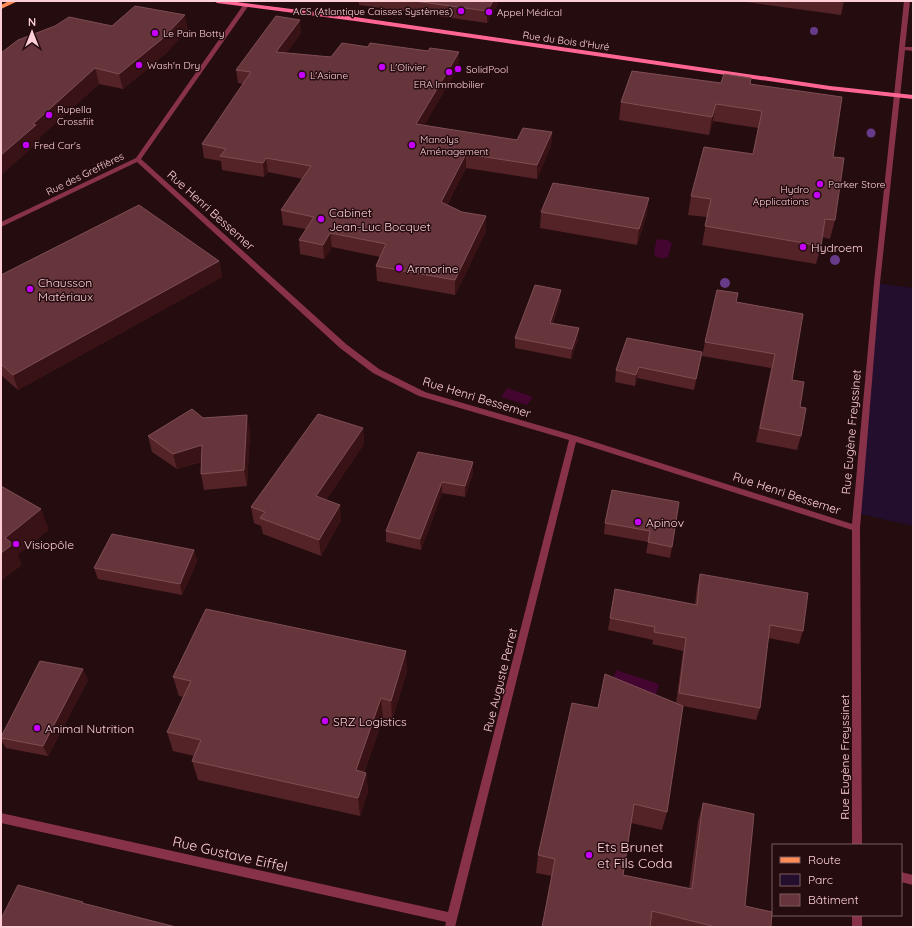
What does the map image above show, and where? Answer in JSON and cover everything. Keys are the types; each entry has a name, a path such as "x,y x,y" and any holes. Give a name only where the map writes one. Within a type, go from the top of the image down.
{"main road":[{"path":"1,7 15,1"}],"street":[{"name":"Rue du Bois d'Huré","path":"217,1 246,6 355,19 830,88 913,97"},
{"name":"Rue Eugène Freyssinet","path":"857,844 856,528 877,284 907,1"},
{"name":"Rue des Greffières","path":"1,225 138,159 246,6"},
{"path":"903,48 913,49"},
{"name":"Rue Henri Bessemer","path":"138,159 343,346 376,371 422,394 573,438 856,528"},
{"name":"Rue Auguste Perret","path":"451,923 573,438"},
{"name":"Rue Gustave Eiffel","path":"1,818 451,923"},
{"path":"902,877 913,880"},
{"path":"857,916 857,927"}],"green space":[{"path":"877,283 913,288 913,526 857,513"}],"shaded area":[{"path":"660,239 667,240 672,243 668,257 660,258 654,254 656,241"},
{"path":"507,388 533,397 527,405 501,397"},
{"path":"616,670 659,684 654,702 610,689"}],"building":[{"path":"414,1 493,1 487,11"},
{"path":"135,6 185,15 162,39 119,74 95,68 33,124 36,125 1,155 1,53 18,40 55,26 69,17 112,26"},
{"path":"276,16 300,20 276,52 331,57 342,43 368,47 370,43 428,51 430,48 459,52 416,124 517,140 523,128 552,132 537,165 466,154 441,202 462,212 486,216 455,280 376,266 386,244 330,233 323,245 299,240 314,217 281,210 311,166 266,158 263,163 220,156 226,149 202,144 251,72 236,70"},
{"path":"632,71 721,83 724,74 751,78 750,84 842,97 833,157 844,158 835,220 825,219 821,246 705,226 711,199 691,196 704,147 753,154 762,111 716,104 712,117 621,102"},
{"path":"553,183 649,198 639,229 541,212"},
{"path":"139,205 219,261 13,375 1,364 1,275"},
{"path":"535,285 561,290 550,323 579,328 572,349 515,338"},
{"path":"717,290 738,293 736,302 803,314 792,380 804,382 800,407 806,408 801,436 760,428 775,354 705,342"},
{"path":"627,338 702,352 696,379 639,367 636,375 616,370"},
{"path":"192,409 203,418 247,415 244,470 201,474 202,445 173,454 148,436"},
{"path":"318,414 363,428 316,496 340,505 319,540 260,518 265,512 251,507"},
{"path":"418,452 473,462 465,486 442,482 420,539 386,531"},
{"path":"1,486 41,509 5,538 13,544 1,553"},
{"path":"612,490 679,502 672,547 648,542 650,531 605,523"},
{"path":"112,534 194,550 180,584 94,568"},
{"path":"700,574 808,593 803,631 770,625 760,708 679,693 686,638 654,632 655,627 610,618 615,589 697,605"},
{"path":"206,609 406,651 391,701 381,698 356,770 366,773 358,798 192,761 201,740 167,732 191,681 173,677"},
{"path":"40,661 83,669 43,746 1,738 1,737"},
{"path":"605,674 683,706 667,812 634,804 623,875 692,889 703,803 754,814 745,906 772,912 771,927 716,927 652,911 650,927 542,927 555,859 538,855 572,703 598,708"},
{"path":"18,885 176,927 1,927 1,919"}],"place":[{"name":"ACS (Atlantique Caisses Systèmes)","path":"461,11"},
{"name":"Appel Médical","path":"489,12"},
{"name":"Le Pain Botty","path":"155,33"},
{"name":"Wash'n Dry","path":"139,65"},
{"name":"L'Olivier","path":"382,67"},
{"name":"SolidPool","path":"458,69"},
{"name":"ERA Immobilier","path":"449,72"},
{"name":"L'Asiane","path":"302,75"},
{"name":"Rupella Crossfiit","path":"49,115"},
{"name":"Fred Car's","path":"26,145"},
{"name":"Manolys Aménagement","path":"412,145"},
{"name":"Parker Store","path":"820,184"},
{"name":"Hydro Applications","path":"817,195"},
{"name":"Cabinet Jean-Luc Bocquet","path":"321,219"},
{"name":"Hydroem","path":"803,247"},
{"name":"Armorine","path":"399,268"},
{"name":"Chausson Matériaux","path":"30,289"},
{"name":"Apinov","path":"638,522"},
{"name":"Visiopôle","path":"16,544"},
{"name":"SRZ Logistics","path":"325,721"},
{"name":"Animal Nutrition","path":"37,728"},
{"name":"Ets Brunet et Fils Coda","path":"589,855"}]}
